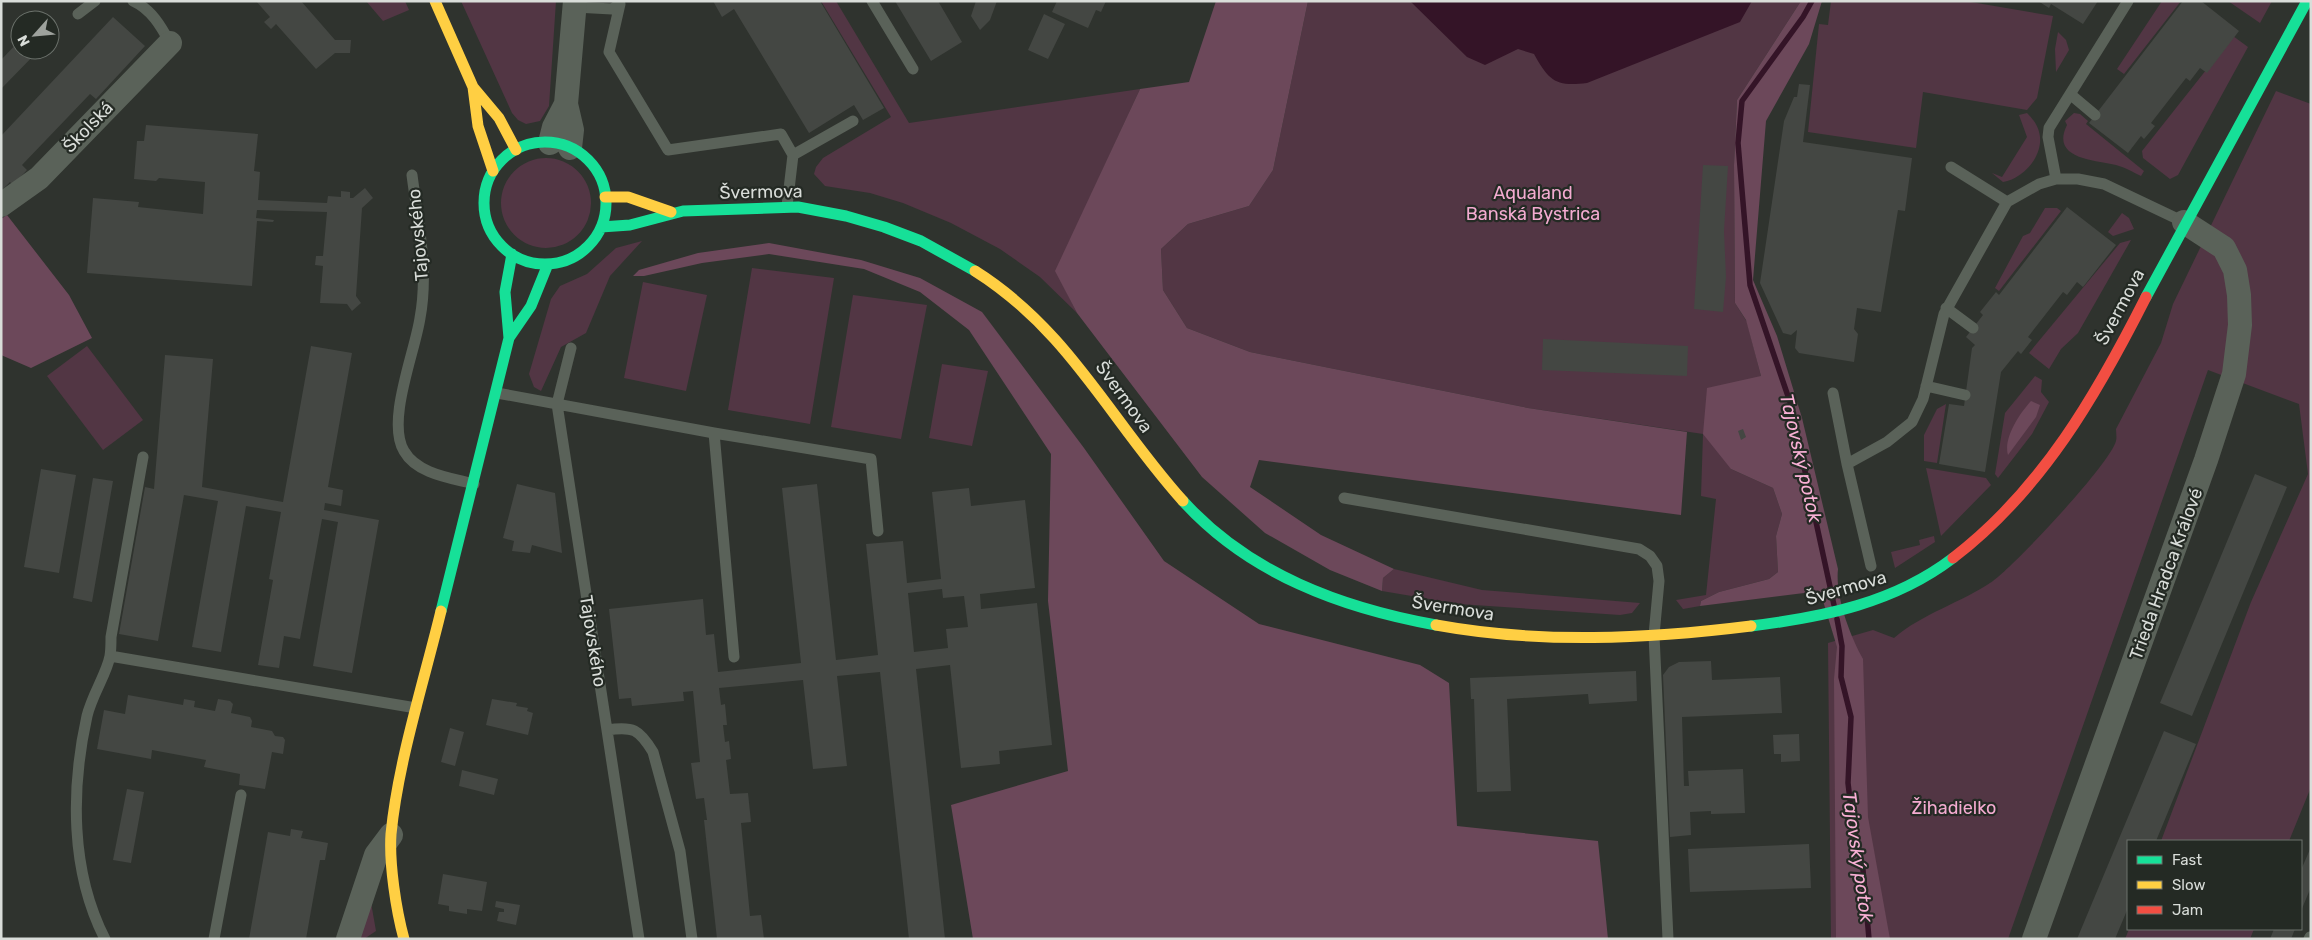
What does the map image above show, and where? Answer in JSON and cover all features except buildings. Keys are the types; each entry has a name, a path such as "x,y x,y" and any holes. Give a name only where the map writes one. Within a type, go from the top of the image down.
{"street":[{"path":"435,1 473,87 499,118 516,150"},
{"name":"Švermova","path":"601,228 630,226 672,212 787,206 844,216 895,229 936,248 976,271 1040,322 1073,357 1152,465 1211,528 1258,564 1290,580 1379,613 1438,625 1516,635 1654,635 1794,621 1846,609 1892,594 1948,561 1978,537 2036,477 2082,414 2184,222 2307,1"},
{"path":"560,145 572,130 566,104 575,4"},
{"name":"Školská","path":"1,205 39,178 170,43"},
{"path":"473,87 478,126 493,171"},
{"path":"533,144 560,145 584,156 594,167 601,180 605,197 601,228 583,251 570,259 548,264 529,262 512,254 498,242 486,216 486,193 493,171 504,158 516,150 533,144"},
{"name":"Švermova","path":"605,197 628,197 672,212"},
{"name":"Trieda Hradca Králové","path":"2034,939 2206,460 2234,374 2240,325 2239,295 2235,270 2224,248 2184,222"},
{"path":"404,939 396,911 390,834 400,778 416,708 497,393 509,338 505,292 512,254"},
{"path":"509,338 531,306 548,264"},
{"path":"348,939 376,855 390,834"}],"lane":[{"path":"78,14 95,1"},
{"path":"133,1 140,4 160,24 170,43"},
{"path":"872,1 913,69"},
{"path":"2056,179 2048,137 2049,128 2128,1"},
{"path":"575,4 612,9 619,2"},
{"path":"619,2 609,52 668,150 781,134 793,155 787,206"},
{"path":"2070,94 2095,115"},
{"path":"793,155 853,121"},
{"path":"1951,167 2007,202"},
{"name":"Tajovského","path":"412,175 425,276 420,318 398,417 399,438 403,450 418,466 474,484"},
{"path":"1848,464 1887,442 1912,422 1926,386 1946,308 2007,202 2039,184 2056,179 2078,179 2104,184 2184,222"},
{"path":"1946,308 1973,328"},
{"path":"557,404 571,348"},
{"path":"1926,386 1965,395"},
{"path":"497,393 714,433 871,458 878,531"},
{"path":"1833,393 1872,566"},
{"name":"Tajovského","path":"557,404 639,939"},
{"path":"714,433 734,657"},
{"path":"105,939 88,893 79,854 76,818 79,766 88,715 95,689 110,656 111,636 144,457"},
{"path":"1344,498 1639,549 1650,556 1657,566 1659,581 1654,635 1668,939"},
{"path":"110,656 416,708"},
{"path":"607,730 624,728 635,730 644,737 653,752 680,851 692,939"},
{"path":"214,939 241,796"}],"green space":[{"path":"366,1 405,1 409,10 383,21"},
{"path":"461,1 556,1 549,106 540,121 526,124 518,120 512,113"},
{"path":"821,1 836,1 909,123 1140,89 1056,271 1077,313 1040,277 1000,249 951,223 903,203 870,193 825,186 814,174 816,167 823,158 891,117"},
{"name":"Aqualand Banská Bystrica","path":"1308,1 1801,1 1737,100 1734,165 1735,303 1747,322 1761,376 1731,469 1773,488 1782,514 1776,536 1778,572 1769,579 1719,592 1701,601 1700,606 1683,609 1676,600 1706,595 1716,499 1701,496 1703,434 1528,408 1250,352 1187,328 1163,290 1161,249 1188,224 1249,206 1273,170"},
{"path":"1831,1 1965,1 2053,16 2037,98 2027,110 1923,92 1916,148 1808,132 1819,24 1828,25"},
{"path":"2162,1 2181,1 2124,74 2117,69"},
{"path":"2228,1 2272,1 2260,23"},
{"path":"2058,32 2066,40 2069,50 2056,72 2055,49"},
{"path":"2233,36 2248,47 2178,175 2170,179 2143,158 2142,151"},
{"name":"Žihadielko","path":"2276,91 2311,104 2311,787 2289,840 2161,840 2251,602 2308,474 2299,404 2208,370 2008,939 1831,939 1828,643 1873,630 1894,638 1917,622 1981,589 2021,556 2080,491 2110,453 2116,441 2116,429 2161,343 2173,304"},
{"path":"2027,113 2039,130 2040,145 2038,152 2024,172 2017,177 2003,182 1992,173 2002,177 2027,137 2019,115"},
{"path":"2074,113 2080,114 2088,121 2086,124 2144,171 2141,176 2119,166 2077,156 2069,151 2063,136 2067,125 2065,121"},
{"path":"546,158 563,161 578,171 588,186 591,203 588,220 578,235 563,245 546,248 529,245 514,235 504,220 501,203 504,186 514,171 529,161"},
{"path":"2045,208 2057,208 2061,211 1999,291 1995,288 2023,236 2030,233"},
{"path":"2122,213 2129,218 2134,229 2113,236 2108,232"},
{"path":"2131,240 2078,333 2061,349 2049,369 2029,353 2120,243"},
{"path":"642,241 610,276 586,333 561,347 541,391 534,387 529,374 551,299 560,286 587,274 616,248"},
{"path":"752,268 834,278 810,424 728,410"},
{"path":"643,282 707,295 686,391 624,378"},
{"path":"853,295 927,305 901,439 831,427"},
{"path":"87,346 143,420 103,450 47,376"},
{"path":"942,364 988,371 972,446 929,438"},
{"path":"2035,376 2042,380 2041,392 2049,402 2032,434 1998,478 1995,474 2005,413"},
{"path":"1946,404 1937,463 1924,461 1924,435 1937,409"},
{"path":"1926,468 1986,478 1991,485 1941,536"},
{"path":"1934,536 1935,542 1895,568 1891,552 1920,545 1919,540"},
{"path":"1394,569 1482,590 1640,603 1632,613 1620,615 1459,604 1382,591 1383,578"},
{"path":"370,897 376,931 364,939 357,939"},
{"path":"2129,930 2254,930 2250,939 2125,939"}],"shaded area":[{"path":"1216,1 1308,1 1273,170 1249,206 1188,224 1161,249 1163,290 1187,328 1250,352 1528,408 1687,432 1681,515 1259,460 1250,487 1321,535 1394,569 1383,578 1382,591 1330,570 1265,533 1202,477 1077,313 1055,271 1140,89 1189,82"},
{"path":"1410,1 1752,1 1740,22 1587,83 1568,84 1561,83 1549,76 1534,54 1518,49 1485,65 1467,57"},
{"path":"1801,1 1822,1 1809,44 1766,121 1753,280 1777,336 1802,418 1838,569 1839,591 1844,616 1863,659 1868,817 1890,939 1836,939 1834,679 1837,647 1820,591 1700,606 1701,601 1719,592 1769,579 1778,572 1776,536 1782,514 1773,488 1731,469 1703,434 1707,388 1761,376 1746,320 1735,303 1734,165 1737,100"},
{"path":"7,215 69,295 92,338 31,368 1,355 1,219"},
{"path":"769,243 861,260 920,278 982,312 1084,448 1164,561 1259,624 1420,665 1449,683 1457,826 1598,841 1608,939 973,939 951,805 1068,771 1048,601 1051,454 969,330 920,292 864,269 769,254 702,263 644,276 633,276 639,270 698,253"},
{"path":"2031,401 2040,405 2036,417 2008,455 2007,448 2010,434 2022,412"}],"waterway":[{"name":"Tajovský potok","path":"1812,1 1803,17 1742,101 1738,143 1750,285 1790,402 1834,605"},
{"name":"Tajovský potok","path":"1837,619 1842,646 1841,677 1851,717 1848,783 1852,817 1863,870 1869,939"}],"traffic: fast":[{"path":"2146,297 2307,1"},
{"path":"545,142 568,147 588,160 601,180 606,203 601,226 588,246 568,259 545,264 522,259 502,246 489,226 484,203 489,180 502,160 522,147 545,142"},
{"path":"601,227 630,225 683,211 798,207 846,216 884,227 921,241 975,271"},
{"path":"441,611 509,338 505,292 512,254"},
{"path":"509,338 531,306 548,264"},
{"path":"1183,501 1209,527 1237,549 1267,568 1299,584 1332,598 1366,609 1436,625"},
{"path":"1751,626 1805,618 1857,606 1907,586 1953,558"}],"traffic: slow":[{"path":"435,1 473,87 499,118 516,150"},
{"path":"473,87 478,126 493,171"},
{"path":"605,197 628,197 671,212"},
{"path":"975,271 1008,295 1037,321 1063,349 1183,501"},
{"path":"404,939 398,914 391,859 394,807 405,750 441,611"},
{"path":"1436,625 1514,635 1594,638 1673,634 1751,626"}],"traffic: jam":[{"path":"1953,558 1985,531 2014,502 2040,471 2087,404 2146,297"}]}
